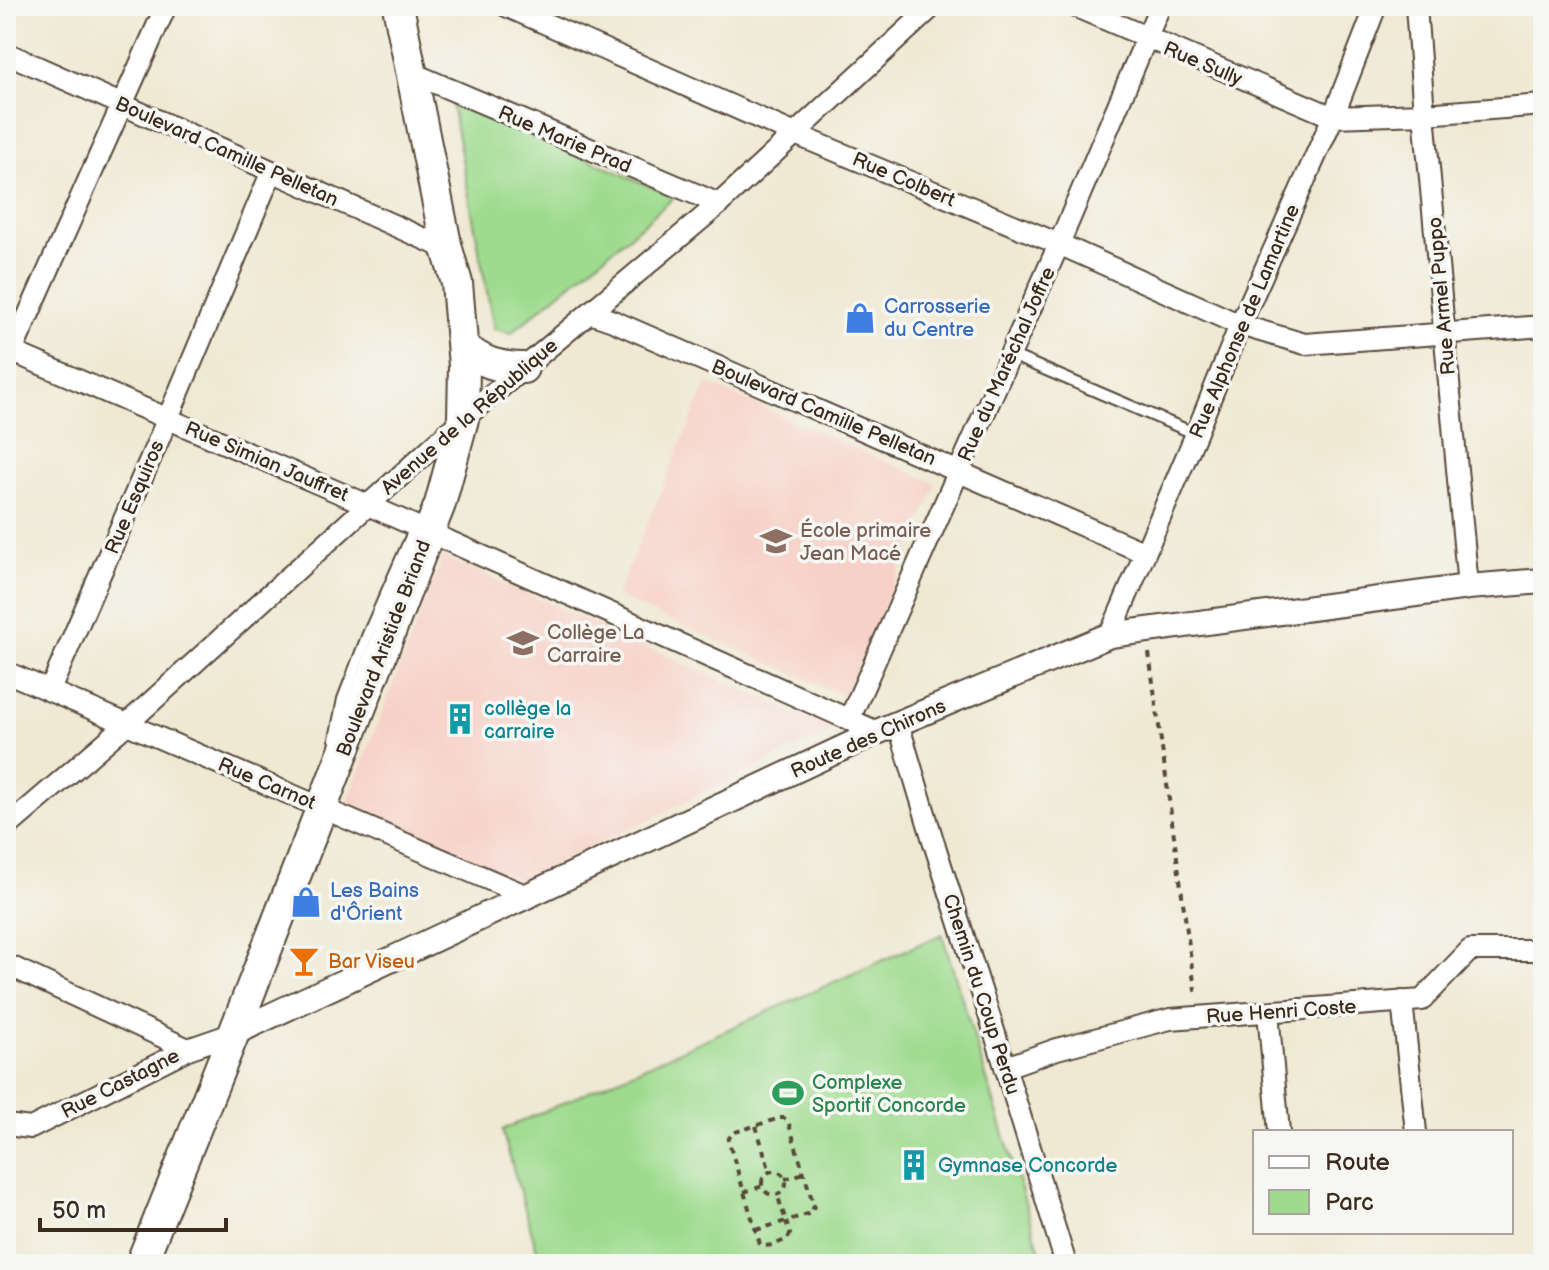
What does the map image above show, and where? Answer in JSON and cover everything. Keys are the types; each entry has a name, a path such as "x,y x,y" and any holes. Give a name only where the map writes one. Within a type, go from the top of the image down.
{"main road":[{"name":"Boulevard Aristide Briand","path":"141,1264 321,807 422,524 440,504 463,419 464,366 457,283 447,249 398,6"},
{"path":"463,347 491,364 523,368"}],"street":[{"path":"8,355 166,6"},
{"name":"Rue Colbert","path":"506,6 1240,325 1305,344 1445,334"},
{"name":"Avenue de la République","path":"6,828 128,723 463,419 719,204 933,6"},
{"name":"Rue Sully","path":"1074,6 1333,117"},
{"name":"Rue du Maréchal Joffre","path":"849,720 1011,355 1160,6"},
{"name":"Rue Alphonse de Lamartine","path":"1110,635 1240,325 1333,117 1376,6"},
{"name":"Rue Armel Puppo","path":"1416,6 1468,587"},
{"name":"Boulevard Camille Pelletan","path":"6,53 447,249"},
{"name":"Rue Marie Prad","path":"412,73 719,204"},
{"path":"1333,117 1543,105"},
{"name":"Rue Esquiros","path":"50,690 272,171"},
{"name":"Boulevard Camille Pelletan","path":"590,313 1145,553"},
{"path":"1445,334 1543,326"},
{"name":"Rue Simian Jauffret","path":"8,355 168,418 368,505 422,524 849,720 888,728"},
{"name":"Route des Chirons","path":"234,1033 888,728 1110,635 1468,587 1543,581"},
{"name":"Rue Carnot","path":"6,672 527,896"},
{"name":"Chemin du Coup Perdu","path":"888,728 932,837 1066,1264"},
{"name":"Rue Henri Coste","path":"1006,1067 1057,1049 1170,1019 1422,1000 1470,950 1543,950"},
{"path":"6,964 188,1049"},
{"path":"1402,1001 1416,1130"},
{"path":"1268,1012 1279,1130"},
{"name":"Rue Castagne","path":"6,1125 31,1128 188,1049 234,1033"}],"lane":[{"path":"1011,355 1196,434"},
{"path":"433,486 463,419"}],"path":[{"path":"1142,631 1151,659 1199,1017"},
{"path":"756,1230 786,1221 811,1213 813,1211 788,1121 780,1118 732,1133 728,1140 760,1244 767,1246 789,1237 786,1221 777,1194"},
{"path":"756,1126 770,1172"},
{"path":"770,1172 779,1172 785,1179 784,1188 777,1194 767,1192 763,1186 763,1178 770,1172"},
{"path":"785,1179 804,1173"},
{"path":"744,1192 763,1186"}],"shaded area":[{"name":"École primaire Jean Macé","path":"707,383 937,484 845,696 616,597"},
{"name":"Collège La Carraire","path":"443,556 833,730 521,881 346,805"}],"green space":[{"path":"454,100 674,197 511,333 494,329 452,106"},
{"name":"Complexe Sportif Concorde","path":"942,934 1044,1264 541,1264 502,1130"}],"place":[{"name":"Carrosserie du Centre","path":"860,318"},
{"name":"École primaire Jean Macé","path":"776,541"},
{"name":"Collège La Carraire","path":"523,643"},
{"name":"collège la carraire","path":"460,719"},
{"name":"Les Bains d'Ôrient","path":"306,902"},
{"name":"Bar Viseu","path":"304,961"},
{"name":"Complexe Sportif Concorde","path":"788,1093"},
{"name":"Gymnase Concorde","path":"914,1165"}]}
